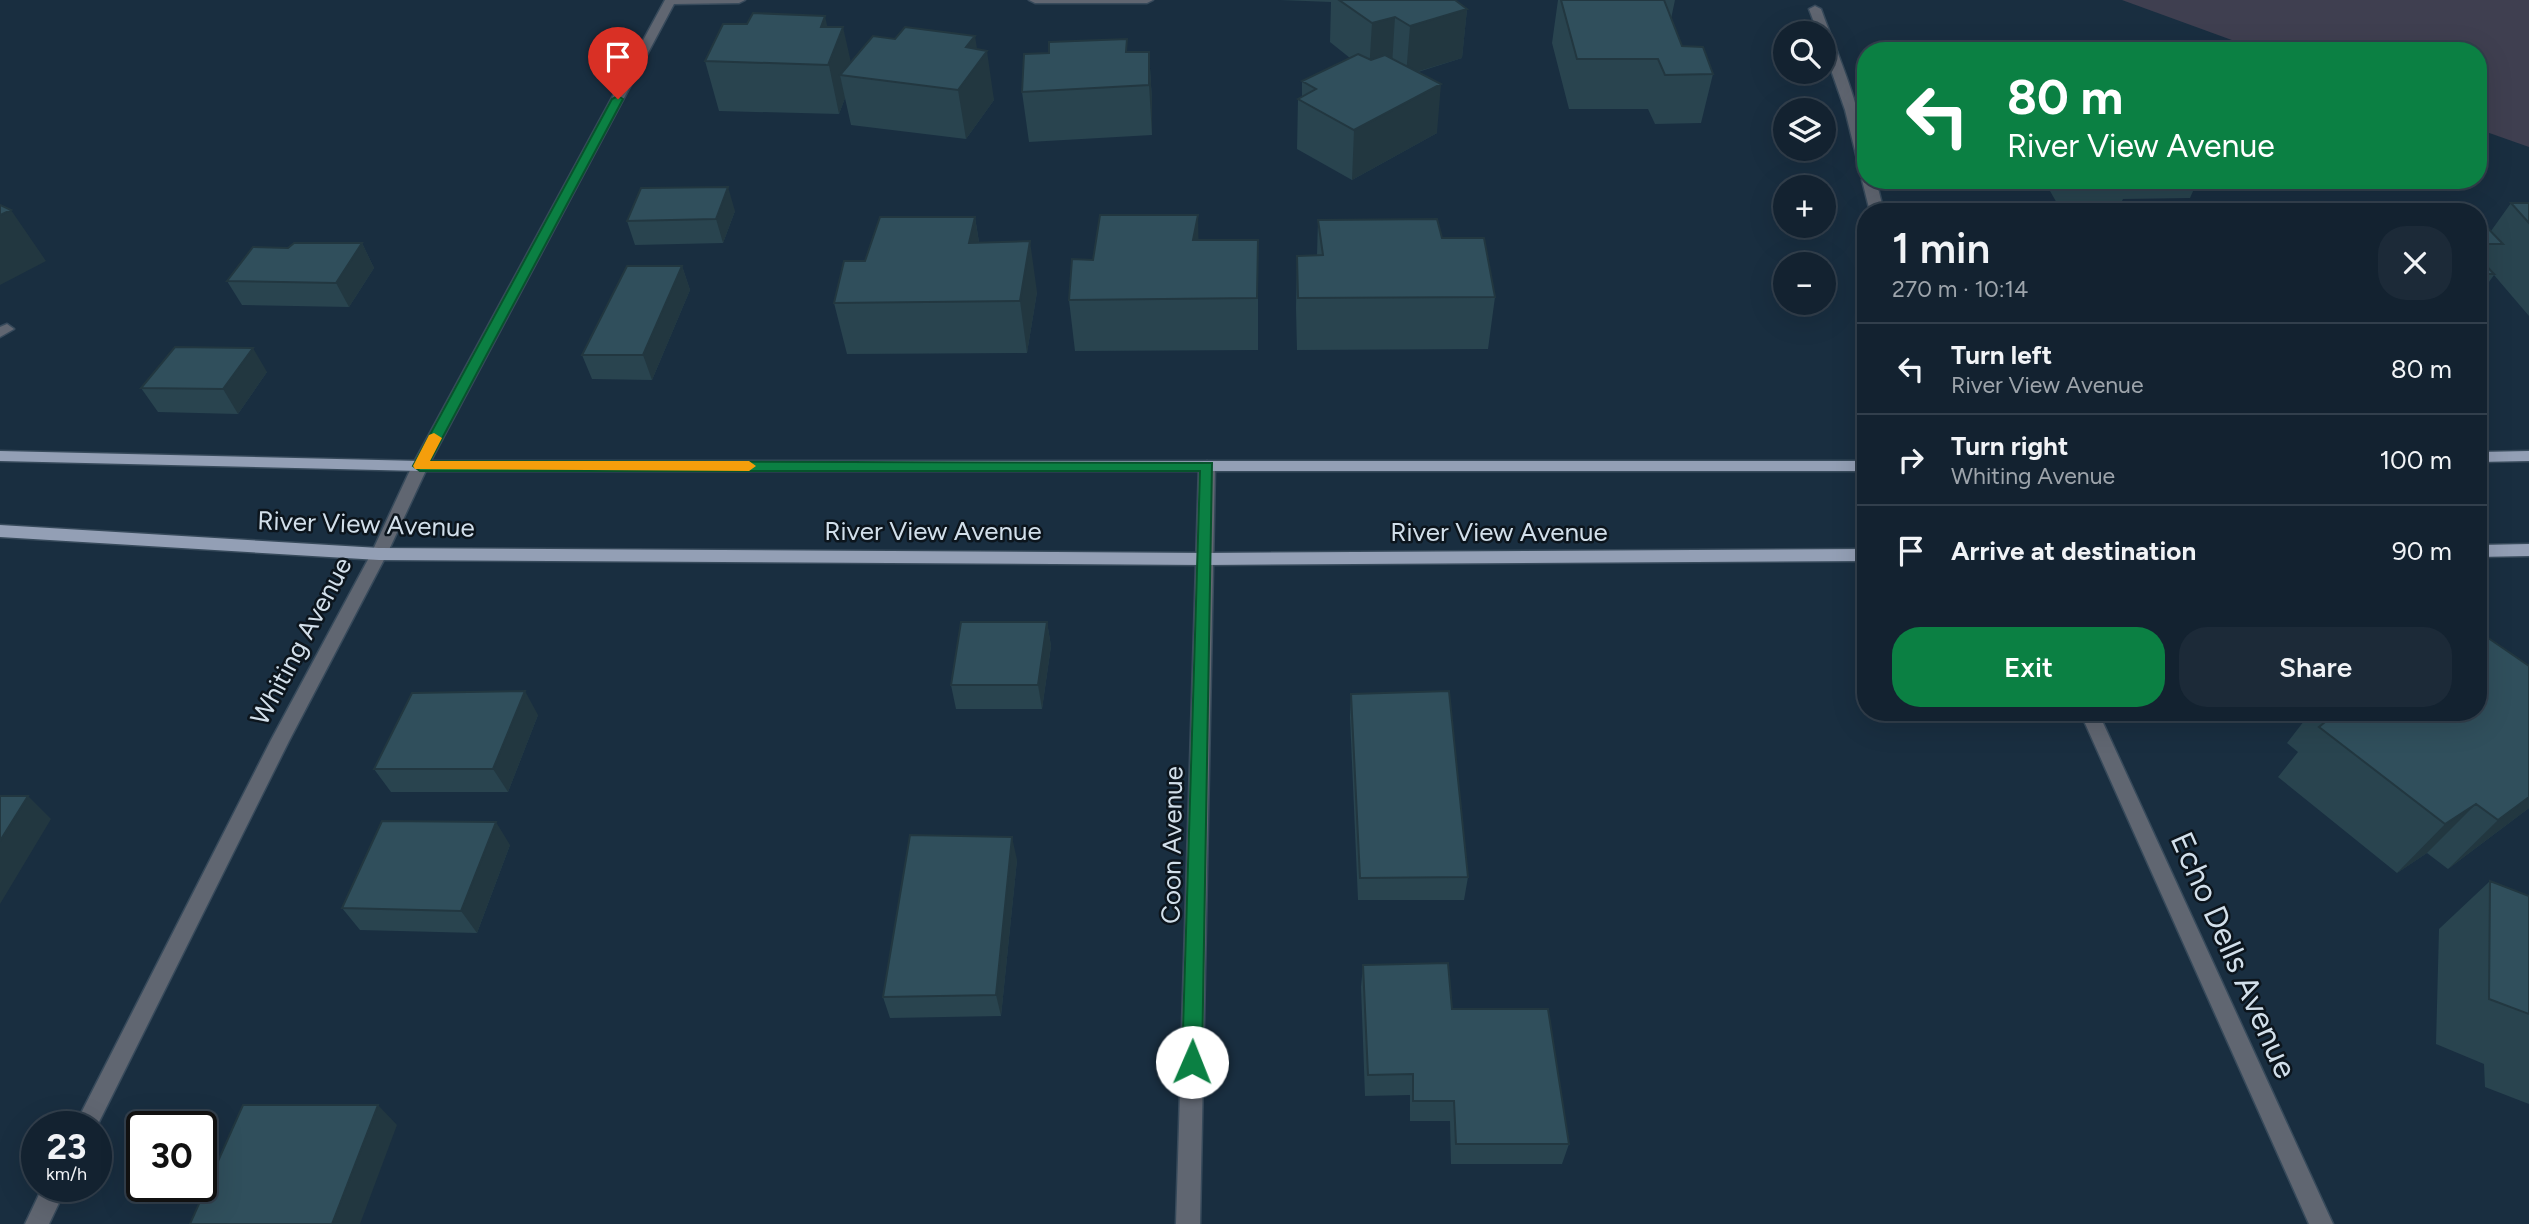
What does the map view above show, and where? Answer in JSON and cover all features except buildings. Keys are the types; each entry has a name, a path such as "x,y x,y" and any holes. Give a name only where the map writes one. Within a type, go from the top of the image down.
{"main road":[{"path":"0,456 420,466 1857,466"},
{"path":"2487,457 2529,456"},
{"name":"River View Avenue","path":"0,531 379,554 1205,559 1857,555"},
{"path":"2487,551 2529,550"}],"street":[{"path":"671,1 739,0"},
{"path":"1035,0 1147,0"},
{"name":"Whiting Avenue","path":"93,1111 280,740 379,554 420,466 671,1"},
{"path":"1815,9 1857,135"},
{"name":"Coon Avenue","path":"1188,1224 1207,466"},
{"name":"Echo Dells Avenue","path":"2094,721 2321,1224"},
{"path":"37,1224 48,1202"}],"shaded area":[{"path":"2122,0 2529,0 2529,147 2487,132 2487,42 2237,42"}],"slow traffic":[{"path":"434,438 420,466 749,466"}],"route":[{"path":"618,99 420,466 1207,466 1192,1062"}]}
